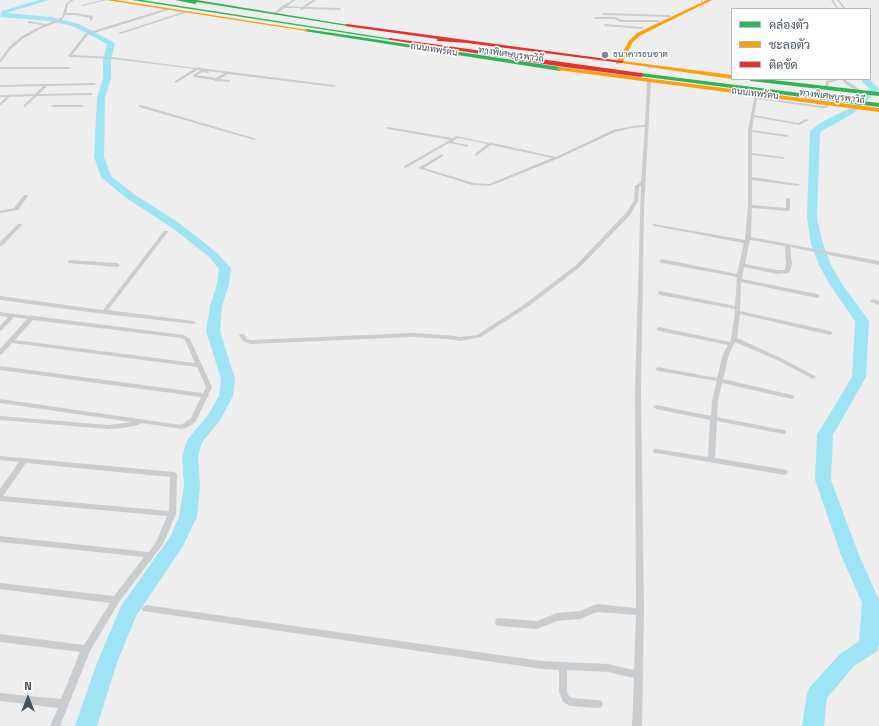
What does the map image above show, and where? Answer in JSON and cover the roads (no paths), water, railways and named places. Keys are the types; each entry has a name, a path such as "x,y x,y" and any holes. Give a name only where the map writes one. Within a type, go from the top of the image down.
{"main road":[{"name":"ถนนเทพรัตน","path":"107,0 340,35 617,66 879,99"},
{"path":"116,0 340,35"},
{"name":"ถนนเทพรัตน","path":"134,0 467,52 606,71 879,104"},
{"name":"ทางพิเศษบูรพาวิถี","path":"144,0 557,62 879,104"},
{"name":"ทางพิเศษบูรพาวิถี","path":"159,0 546,58 879,99"},
{"name":"ถนนเทพรัตน","path":"164,0 648,81 756,96 879,110"},
{"path":"177,0 233,8 281,12"},
{"name":"ถนนเทพรัตน","path":"189,0 281,12 466,42 731,77"},
{"path":"631,41 629,38 642,28 705,0"},
{"path":"619,63 631,41 643,31 705,0"},
{"path":"419,43 466,42"},
{"path":"419,43 467,52"},
{"name":"ถนนเทพรัตน","path":"770,80 827,83 863,93 879,94"}],"street":[{"path":"0,62 12,46 25,36 61,19 67,4 73,0"},
{"path":"83,5 107,0"},
{"path":"281,12 295,0"},
{"path":"301,9 315,0"},
{"path":"168,9 87,34 70,56 112,58 198,68 226,73"},
{"path":"281,12 301,9 340,9"},
{"path":"120,33 187,12"},
{"path":"603,14 630,12 670,16"},
{"path":"64,14 76,14 92,17 91,20"},
{"path":"595,18 615,18 621,21 659,21"},
{"path":"29,22 47,25"},
{"path":"605,25 642,28"},
{"path":"33,68 39,62"},
{"path":"0,68 69,68"},
{"path":"176,82 198,68"},
{"path":"229,82 194,76 202,71 334,86"},
{"path":"216,79 226,73"},
{"path":"827,83 836,80 844,80 854,83 863,93"},
{"path":"637,726 640,612 638,390 643,184 648,81"},
{"path":"0,86 94,84"},
{"path":"25,106 38,95 46,85"},
{"path":"0,96 91,94"},
{"path":"62,95 53,106 82,106"},
{"path":"0,105 9,96"},
{"path":"711,460 714,419 720,380 726,354 733,341 739,278 747,240 750,206 750,131 756,96"},
{"path":"140,106 255,139"},
{"path":"752,116 799,124 807,120"},
{"path":"556,158 460,137 448,142 406,167 420,168 474,184 490,185 556,158 614,130 646,126"},
{"path":"388,128 454,139"},
{"path":"750,131 788,136"},
{"path":"448,142 467,146"},
{"path":"476,155 491,143"},
{"path":"750,154 783,158"},
{"path":"420,168 442,155"},
{"path":"750,178 798,185"},
{"path":"242,335 245,340 251,342 413,335 460,339 479,336 527,305 578,266 628,214 636,202 637,186 643,184"},
{"path":"0,212 16,209 26,196"},
{"path":"750,206 788,210 788,199"},
{"path":"0,245 20,225"},
{"path":"654,225 787,245 879,263"},
{"path":"104,312 166,232"},
{"path":"742,265 776,272 787,272 789,264 787,245"},
{"path":"662,261 818,296"},
{"path":"70,262 117,264"},
{"path":"660,293 830,333"},
{"path":"0,298 193,322"},
{"path":"0,314 182,336 187,339 210,387 194,419 182,427 0,401"},
{"path":"0,329 12,316"},
{"path":"0,353 32,317"},
{"path":"659,329 733,341 782,360 813,377"},
{"path":"10,341 199,366"},
{"path":"0,368 206,396"},
{"path":"658,369 720,380 792,397"},
{"path":"656,407 783,432"},
{"path":"0,418 108,427 142,422"},
{"path":"656,451 785,472"},
{"path":"0,458 174,475 172,514 159,544 116,600 86,649 55,726"},
{"path":"0,494 24,461"},
{"path":"0,498 172,514"},
{"path":"0,539 151,555"},
{"path":"0,586 116,600"},
{"path":"499,622 537,625 557,616 580,615 598,608 640,612"},
{"path":"146,609 542,664 608,668 638,675"},
{"path":"0,638 86,649"},
{"path":"563,666 563,692 566,699 570,702 598,704"},
{"path":"0,697 64,704"}],"waterway":[{"path":"4,12 46,0"},
{"path":"0,15 51,19 77,25 111,43 107,60 107,78 101,98 99,157 106,177 130,196 175,225 212,254 225,268 223,284 216,306 213,331 228,379 226,396 214,418 195,440 190,457 192,486 188,517 177,541 128,612 107,663 86,726"},
{"path":"813,726 817,694 847,660 869,646 871,603 850,555 823,480 825,435 859,377 862,321 836,285 825,265 817,244 812,218 815,131 823,125 851,111 875,89 865,80"}],"place":[{"name":"ธนาคารธนชาต","path":"605,55"}]}
